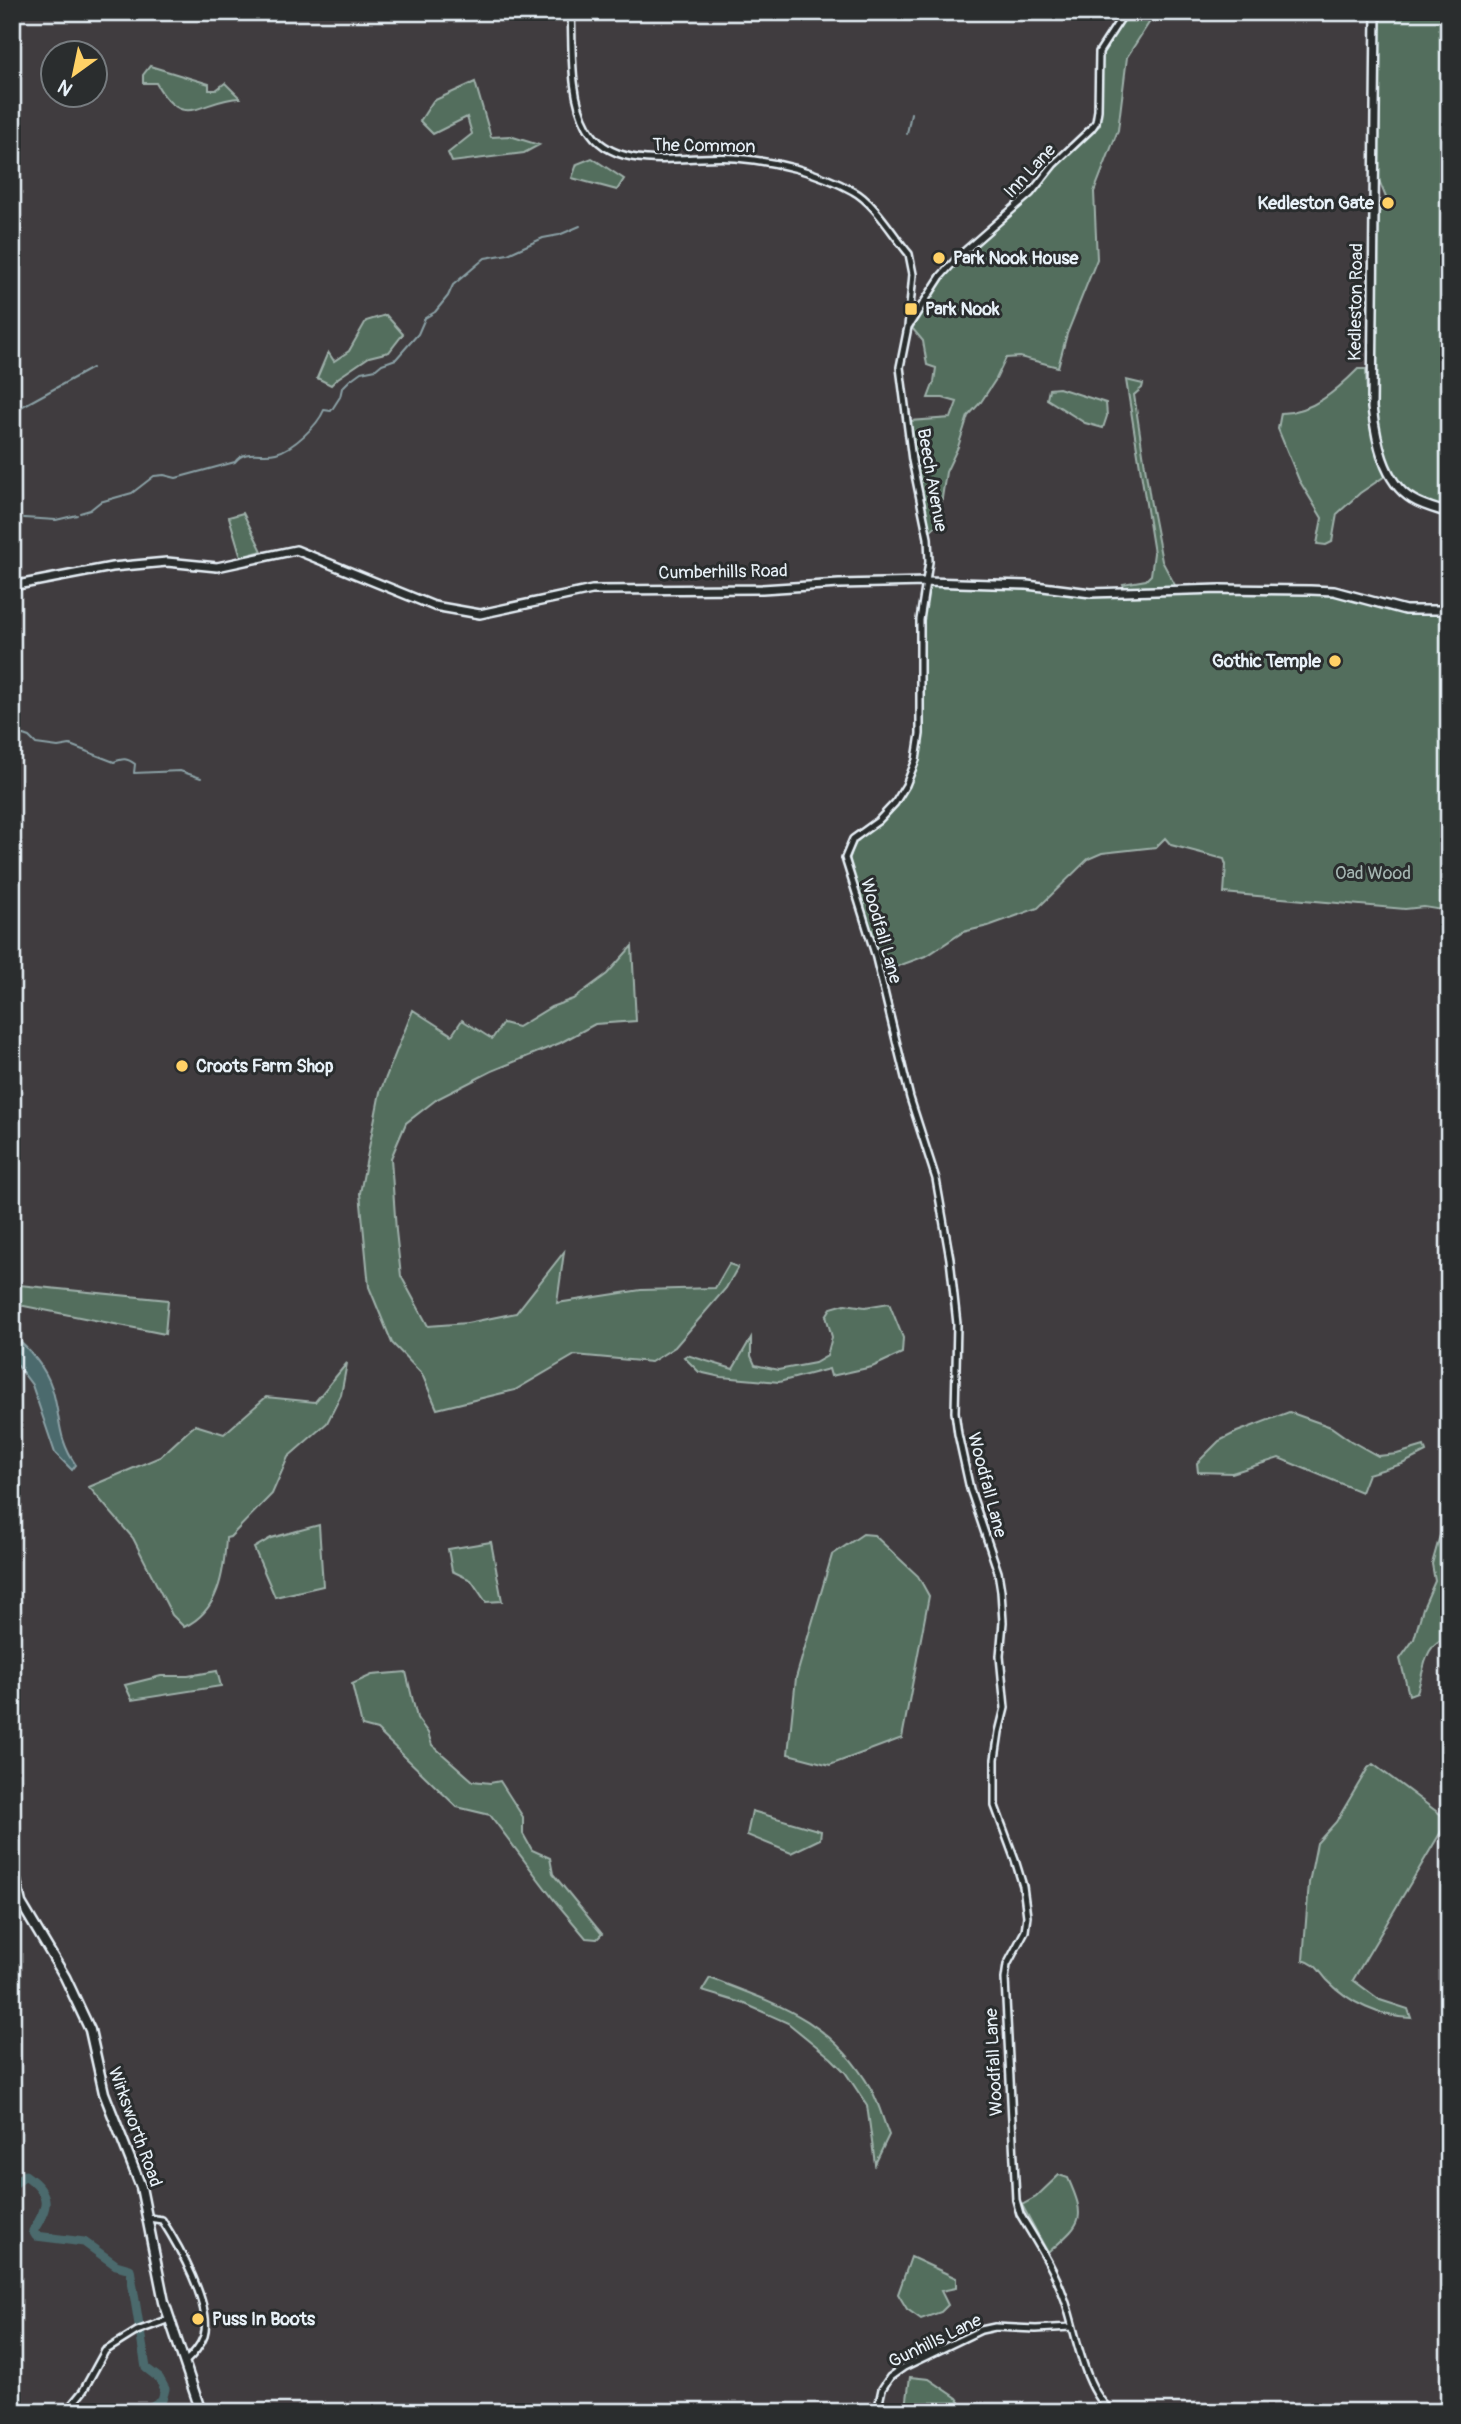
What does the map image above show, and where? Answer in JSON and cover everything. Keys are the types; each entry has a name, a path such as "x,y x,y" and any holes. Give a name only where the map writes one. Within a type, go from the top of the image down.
{"main road":[{"name":"Wirksworth Road","path":"12,1864 21,1903 65,1977 86,2019 104,2093 141,2187 170,2319 201,2412"}],"street":[{"name":"The Common","path":"571,12 576,91 587,128 597,139 614,150 640,159 705,157 764,162 807,173 854,191 869,204 909,254 913,274 908,327 900,361 902,383"},
{"name":"Inn Lane","path":"908,327 941,276 959,256 1031,193 1054,164 1096,122 1099,52 1125,12"},
{"name":"Kedleston Road","path":"1376,12 1372,408 1379,445 1394,480 1409,498 1449,513"},
{"name":"Beech Avenue","path":"902,383 912,460 928,538 926,582"},
{"name":"Cumberhills Road","path":"12,586 112,567 167,562 218,567 296,550 434,606 480,614 592,590 749,590 926,582 1027,585 1091,593 1334,591 1405,610 1449,610"},
{"name":"Woodfall Lane","path":"926,582 920,620 920,734 916,760 906,785 890,810 853,839 845,858 875,954 910,1098 936,1179 950,1259 957,1324 955,1412 970,1489 998,1572 1001,1591 1003,1622 1000,1656 1005,1708 995,1759 995,1806 1015,1860 1027,1905 1025,1931 1007,1965 1005,1979 1015,2190 1020,2214 1065,2298 1071,2327 1099,2398 1113,2412"},
{"path":"149,2218 162,2220 166,2226 187,2266 204,2310 204,2336 184,2363"},
{"path":"66,2412 83,2391 105,2351 137,2331 170,2319"},
{"name":"Gunhills Lane","path":"877,2412 883,2389 890,2377 904,2367 981,2330 995,2327 1071,2327"}],"green space":[{"path":"1128,12 1156,12 1127,57 1118,130 1094,192 1097,259 1067,334 1058,367 1020,357 1006,358 981,402 968,416 946,472 938,524 930,531 916,469 910,421 951,418 957,402 928,398 936,368 927,365 923,341 912,328 942,278 960,258 1016,210 1056,166 1100,125 1101,49"},
{"path":"1380,12 1449,12 1449,510 1413,497 1394,475 1384,448 1378,415 1374,343 1377,213 1383,209 1387,200 1378,178"},
{"path":"150,66 209,84 209,90 216,90 225,83 240,98 194,110 175,107 156,83 143,83 143,75"},
{"path":"475,82 491,137 510,136 539,145 524,153 452,162 448,153 472,134 467,117 433,134 420,121 433,101"},
{"path":"592,158 624,179 617,190 572,178 577,164"},
{"path":"386,315 403,334 389,352 369,357 331,385 317,378 328,352 334,361 349,351 366,321"},
{"path":"1358,369 1366,369 1370,423 1385,476 1360,493 1337,514 1332,542 1326,545 1317,544 1322,518 1299,480 1278,429 1281,413 1313,405 1333,392"},
{"path":"1126,380 1143,384 1134,395 1150,499 1162,561 1177,589 1125,589 1123,584 1146,580 1151,575 1154,553"},
{"path":"1059,388 1106,403 1107,416 1103,428 1085,423 1047,399 1049,389"},
{"path":"243,513 262,551 241,557 229,517"},
{"name":"Oad Wood","path":"932,585 987,585 1129,593 1328,592 1384,605 1449,612 1449,911 1224,893 1224,859 1171,845 1165,838 1156,847 1102,853 1088,859 1038,908 963,932 928,955 885,971 849,864 854,846 891,813 909,785 917,765 923,733 922,631 927,594"},
{"path":"632,946 636,1021 595,1024 560,1043 492,1071 437,1099 406,1123 391,1158 401,1276 428,1326 467,1323 516,1313 564,1252 557,1303 641,1290 715,1288 729,1264 738,1267 726,1288 675,1347 651,1362 575,1355 515,1390 437,1409 422,1374 392,1343 369,1287 360,1193 380,1092 413,1010 452,1035 462,1020 492,1039 503,1023 518,1027 551,1007 573,999 607,974"},
{"path":"12,1286 168,1300 165,1334 19,1305 12,1307"},
{"path":"889,1303 903,1338 902,1353 872,1367 831,1376 829,1369 779,1382 721,1377 699,1372 684,1357 687,1355 733,1369 751,1338 751,1356 755,1365 778,1370 815,1363 827,1356 832,1337 826,1316 831,1308 845,1304 865,1307"},
{"path":"347,1363 341,1395 327,1423 288,1457 272,1494 226,1538 224,1564 212,1601 196,1620 184,1627 172,1615 133,1538 89,1487 160,1457 195,1425 224,1434 266,1397 315,1402"},
{"path":"1289,1412 1331,1427 1378,1456 1424,1446 1426,1452 1402,1464 1368,1474 1361,1492 1279,1458 1232,1473 1198,1472 1197,1463 1219,1441"},
{"path":"1449,1503 1449,1638 1434,1645 1426,1659 1417,1692 1409,1695 1400,1659 1414,1639 1435,1581 1432,1564"},
{"path":"319,1525 323,1586 275,1597 254,1548 271,1538"},
{"path":"863,1534 874,1535 918,1576 929,1596 902,1738 830,1765 788,1754 796,1678 832,1555"},
{"path":"491,1542 502,1601 486,1602 471,1580 452,1571 448,1549"},
{"path":"217,1671 221,1686 132,1700 125,1685 161,1676 188,1676"},
{"path":"406,1672 417,1718 428,1733 432,1745 473,1781 500,1781 523,1817 523,1834 532,1850 550,1858 553,1874 602,1934 597,1939 586,1938 490,1815 457,1807 377,1730 362,1726 352,1684 372,1675"},
{"path":"1373,1764 1448,1820 1353,1980 1380,2000 1408,2009 1411,2018 1377,2012 1355,2002 1327,1980 1314,1965 1303,1960 1309,1883 1317,1843 1336,1822"},
{"path":"752,1811 821,1831 820,1839 791,1853 747,1835"},
{"path":"710,1978 759,1997 802,2018 839,2046 871,2089 889,2135 875,2164 867,2105 845,2072 788,2023 745,2004 702,1991"},
{"path":"1059,2175 1068,2178 1074,2192 1078,2204 1078,2220 1048,2253 1022,2205 1036,2197"},
{"path":"911,2257 956,2278 956,2288 941,2291 948,2305 941,2312 921,2319 907,2309 898,2294"},
{"path":"910,2377 929,2379 957,2398 967,2412 901,2412 906,2407"}],"water":[{"path":"12,1336 30,1352 49,1381 62,1437 76,1465 72,1470 55,1453 32,1385 12,1358"}],"waterway":[{"path":"907,134 911,113"},
{"path":"80,513 90,510 100,502 132,493 154,476 176,478 235,462 244,455 271,454 290,447 311,429 324,410 331,411 342,388 350,380 361,372 376,369 396,359 418,334 425,318 435,312 448,296 453,285 485,258 508,254 543,238 580,226"},
{"path":"12,438 21,407 92,368"},
{"path":"12,512 19,516"},
{"path":"24,518 56,520 77,515"},
{"path":"12,731 29,737 36,744 58,747 70,745 114,762 127,760 135,764 134,773 180,771 201,778"},
{"path":"12,2186 25,2175 44,2194 45,2207 33,2231 36,2236 84,2242 116,2265 130,2269 146,2368 159,2378 165,2389 162,2400 147,2409 130,2408 125,2412"}],"place":[{"name":"Kedleston Gate","path":"1388,203"},
{"name":"Park Nook House","path":"939,258"},
{"name":"Park Nook","path":"911,309"},
{"name":"Gothic Temple","path":"1335,661"},
{"name":"Croots Farm Shop","path":"182,1066"},
{"name":"Puss In Boots","path":"198,2319"}]}
